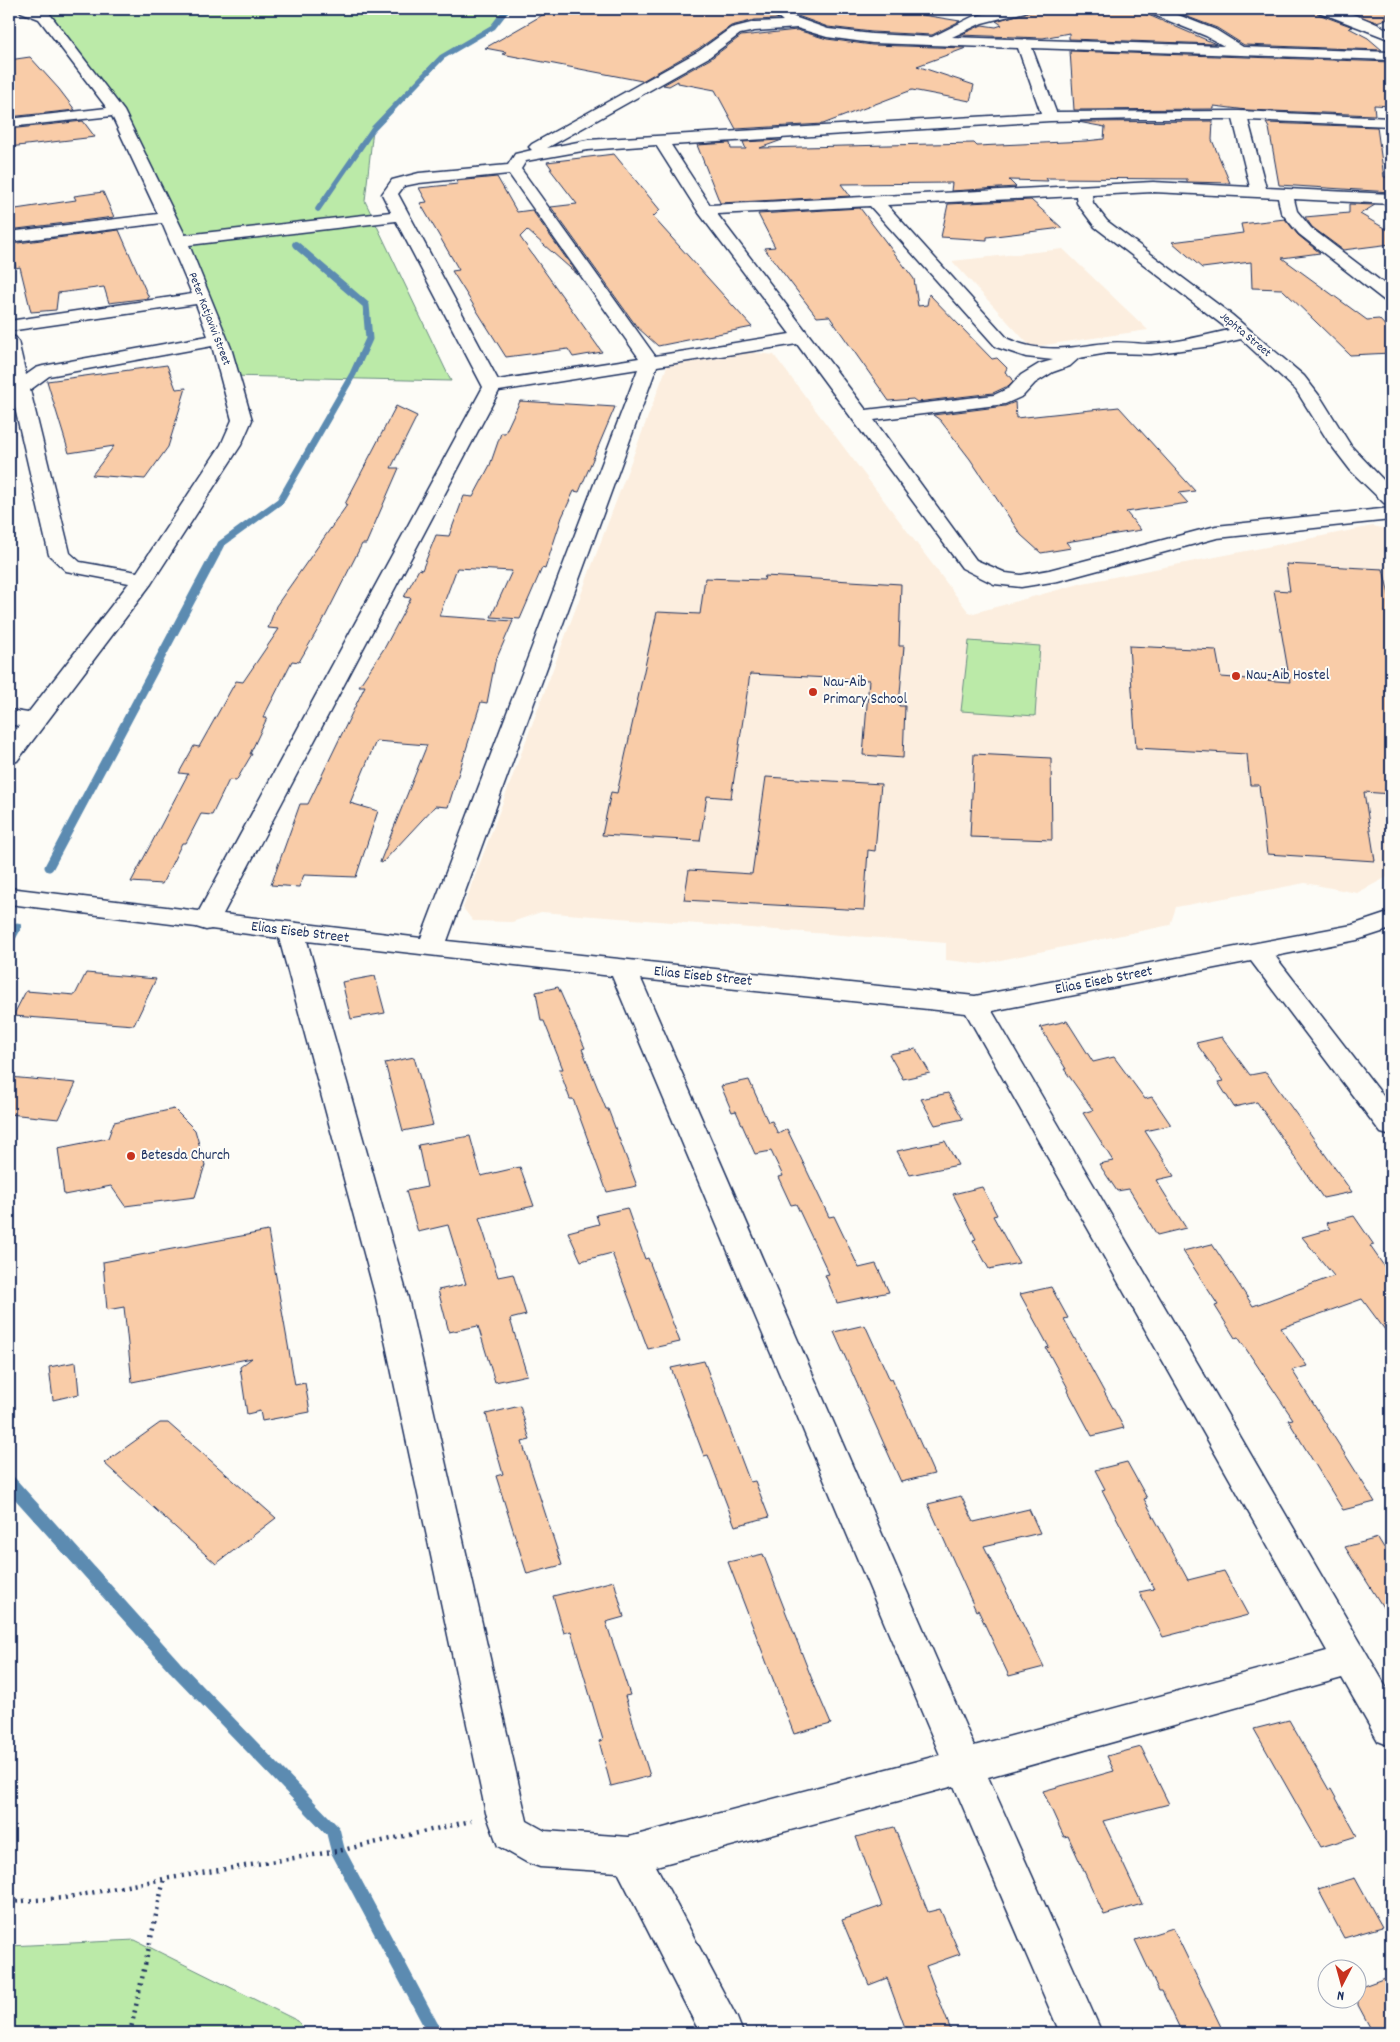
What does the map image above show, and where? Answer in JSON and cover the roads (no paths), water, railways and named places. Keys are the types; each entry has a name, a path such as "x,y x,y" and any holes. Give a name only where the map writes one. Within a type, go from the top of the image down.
{"street":[{"name":"Peter Katjavivi Street","path":"9,756 34,720 143,579 231,445 242,420 218,340 179,241 117,111 44,16 26,9"},
{"path":"775,9 780,14 802,18"},
{"path":"932,41 977,20 1020,9"},
{"path":"1152,9 1211,34 1240,50"},
{"path":"1324,9 1373,27 1391,36"},
{"path":"802,18 805,28 858,37 1024,45 1391,56"},
{"path":"516,163 607,106 706,53 726,37 740,29 781,27 802,18"},
{"path":"1024,45 1050,117"},
{"path":"9,123 117,111"},
{"path":"1239,115 1259,192"},
{"path":"492,387 390,194 398,183 516,163 588,145 1050,117 1239,115 1391,122"},
{"path":"661,142 705,210 861,416 968,564 1002,579 1021,581 1050,576 1216,532 1391,514"},
{"path":"516,163 650,361"},
{"path":"705,210 1153,187 1391,199"},
{"name":"Jephta Street","path":"1084,190 1085,203 1101,224 1244,333 1298,380 1310,395 1331,432 1362,473 1391,499"},
{"path":"1285,193 1289,212 1305,231 1391,297"},
{"path":"874,201 1002,343 1018,351 1042,355 1073,354 1108,348 1151,348 1211,341 1228,335 1244,333"},
{"path":"179,241 401,216"},
{"path":"9,237 169,217"},
{"path":"9,326 202,298"},
{"path":"492,387 801,338"},
{"path":"14,389 43,372 218,340"},
{"path":"9,341 14,389 60,555 73,567 143,579"},
{"path":"861,416 998,400 1016,392 1028,379 1046,368 1064,362 1073,354"},
{"path":"431,948 650,361"},
{"path":"206,922 492,387"},
{"path":"9,717 34,720"},
{"name":"Elias Eiseb Street","path":"9,896 206,922 431,948 975,1006 1357,932 1391,920"},
{"path":"291,932 392,1298 505,1813 512,1833 540,1849 630,1855 1350,1660"},
{"path":"1258,952 1391,1126"},
{"path":"623,969 964,1766 1081,2033"},
{"path":"975,1006 1391,1729"},
{"path":"630,1855 722,2033"}],"waterway":[{"path":"318,209 373,129 442,57 493,27 507,9"},
{"path":"216,554 221,544 280,501 353,374 369,339 366,305 296,245"},
{"path":"49,867 216,553"},
{"path":"9,942 17,927"},
{"path":"9,1482 175,1667 333,1831 338,1851 435,2033"}],"place":[{"name":"Nau-Aib Hostel","path":"1236,676"},
{"name":"Nau-Aib Primary School","path":"813,692"},
{"name":"Betesda Church","path":"131,1156"}]}
